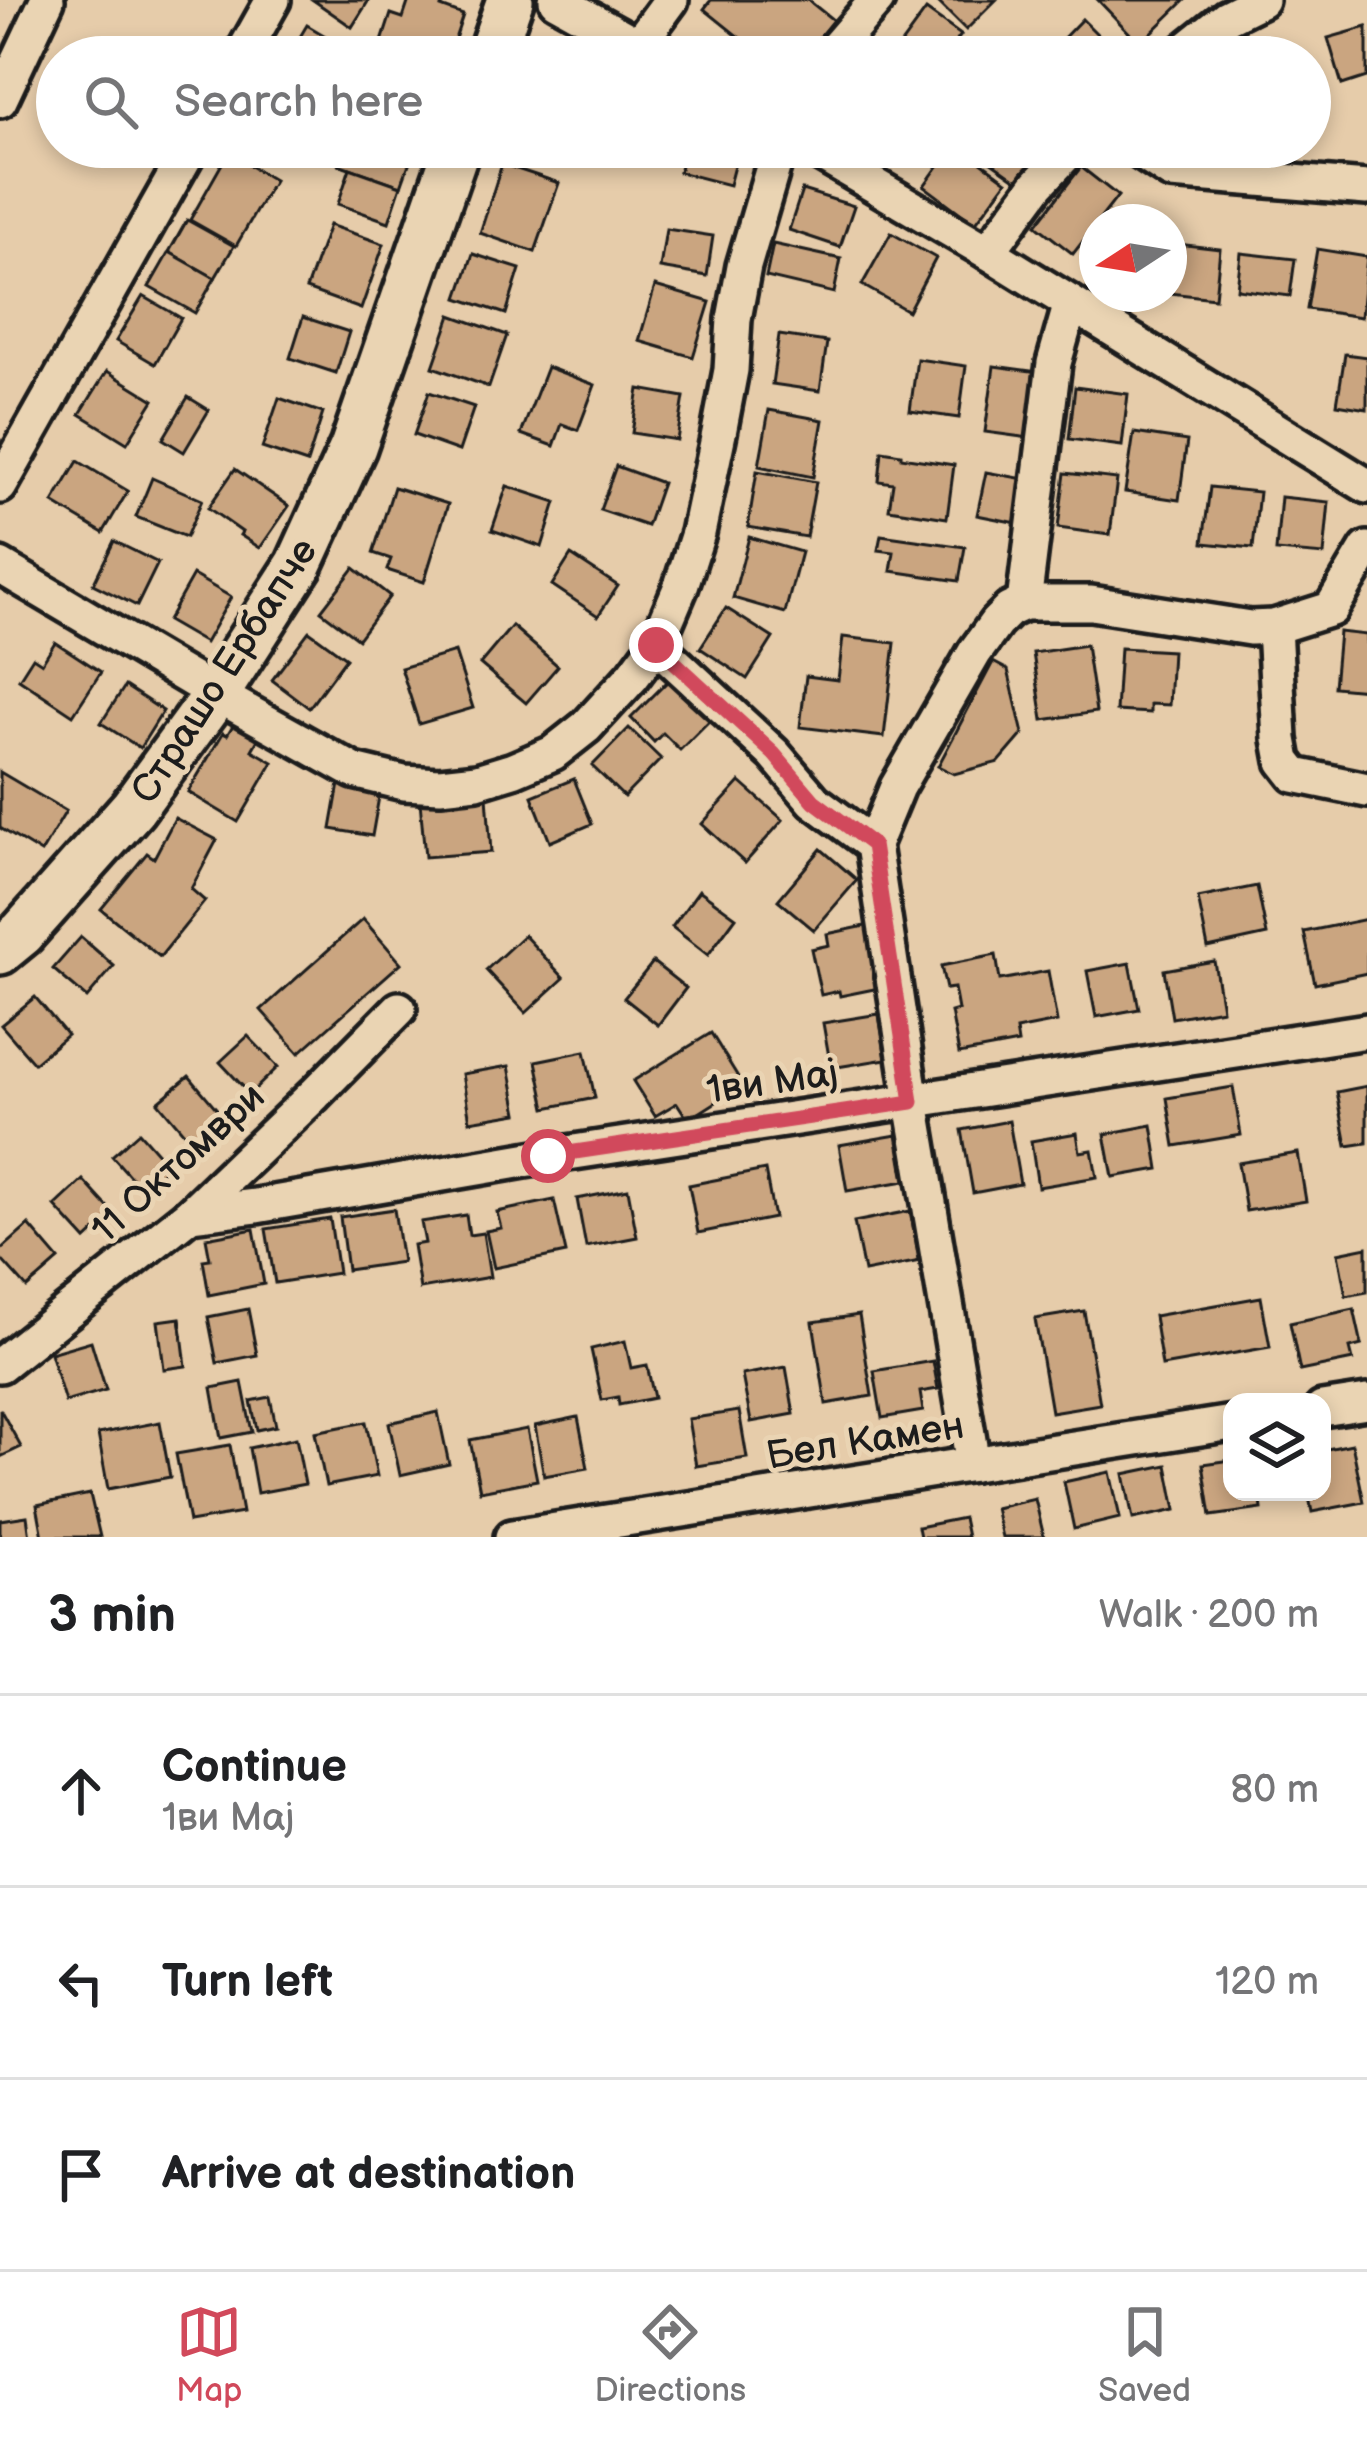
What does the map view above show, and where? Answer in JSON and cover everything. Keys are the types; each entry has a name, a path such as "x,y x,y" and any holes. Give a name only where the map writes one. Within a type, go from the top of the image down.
{"main road":[{"path":"497,36 510,0"},
{"name":"Страшо Ербапче","path":"0,951 22,933 133,808 216,694 299,566 353,447 450,168"}],"street":[{"path":"0,100 47,0"},
{"path":"253,36 273,0"},
{"path":"556,0 621,36"},
{"path":"655,36 671,0"},
{"path":"846,36 878,0"},
{"path":"1203,36 1261,0"},
{"path":"0,486 178,168"},
{"path":"0,566 354,771 404,783 440,785 478,781 553,752 614,700 656,645 681,586 698,533 731,370 744,266 773,168"},
{"path":"844,168 1367,486"},
{"path":"988,253 1053,168"},
{"path":"1165,168 1367,188"},
{"path":"1024,603 1054,363 1071,303"},
{"path":"973,1464 873,845 897,787 975,652 1009,610 1024,603 1091,603 1250,628 1274,627 1331,609 1367,549"},
{"path":"1274,627 1284,761 1295,776 1367,790"},
{"path":"656,645 774,754 814,801 873,845"},
{"name":"11 Октомври","path":"0,1365 190,1214 398,1010"},
{"name":"1ви Мај","path":"190,1214 1367,1031"},
{"path":"1331,1408 1367,1402"},
{"name":"Бел Камен","path":"512,1537 599,1531 1223,1424"}],"building":[{"path":"313,0 369,0 352,27"},
{"path":"409,0 443,0 441,7 463,15 456,36 384,36 391,14 403,18"},
{"path":"711,0 808,0 833,20 820,36 738,36 704,9"},
{"path":"936,0 996,0 966,30"},
{"path":"1098,0 1185,0 1148,36 1132,36"},
{"path":"926,10 961,35 960,36 907,36"},
{"path":"1082,19 1099,36 1066,36"},
{"path":"307,25 326,36 300,36"},
{"path":"1367,27 1367,77 1342,85 1331,37"},
{"path":"219,168 254,168 274,180 236,246 190,220"},
{"path":"349,168 408,168 401,186"},
{"path":"350,168 401,186 389,222 338,204"},
{"path":"501,168 559,183 535,252 480,233"},
{"path":"680,168 733,168 729,185 679,172"},
{"path":"937,168 989,168 1007,181 975,224 924,186"},
{"path":"1000,168 1027,168 1018,181"},
{"path":"1082,168 1118,196 1112,204 1079,204 1079,246 1073,254 1036,225"},
{"path":"802,190 854,206 840,247 789,230"},
{"path":"187,220 234,246 215,278 169,252"},
{"path":"329,225 384,244 361,309 306,289"},
{"path":"666,229 713,236 707,276 660,268"},
{"path":"891,233 936,258 908,311 862,285"},
{"path":"773,244 841,259 834,293 766,277"},
{"path":"1187,245 1220,249 1215,298 1187,295"},
{"path":"1317,249 1367,257 1361,317 1307,309"},
{"path":"169,252 215,278 195,313 149,287"},
{"path":"1241,253 1295,259 1290,296 1237,289"},
{"path":"473,254 520,269 506,314 458,298"},
{"path":"655,286 710,302 693,357 639,341"},
{"path":"143,296 181,318 155,364 116,341"},
{"path":"451,315 507,335 489,387 433,367"},
{"path":"303,317 349,332 336,373 290,358"},
{"path":"779,335 827,342 820,391 772,384"},
{"path":"1345,354 1367,357 1367,409 1337,404"},
{"path":"917,359 966,366 959,418 910,411"},
{"path":"994,366 1039,372 1030,438 985,432"},
{"path":"547,367 595,385 578,430 562,424 554,446 521,434"},
{"path":"107,371 154,400 127,443 80,414"},
{"path":"1075,387 1128,394 1122,446 1069,439"},
{"path":"639,389 684,397 677,440 632,433"},
{"path":"429,392 474,407 459,451 414,435"},
{"path":"188,397 209,410 184,452 163,439"},
{"path":"279,398 323,413 307,463 262,448"},
{"path":"769,410 823,420 813,477 759,466"},
{"path":"1134,433 1187,441 1179,500 1125,492"},
{"path":"882,451 954,465 947,518 889,509 893,483 879,481"},
{"path":"78,461 128,491 103,533 53,503"},
{"path":"616,466 662,483 647,526 600,510"},
{"path":"235,469 289,506 260,548 208,508"},
{"path":"757,471 816,482 806,537 748,527"},
{"path":"986,472 1030,480 1022,524 977,515"},
{"path":"1065,473 1117,479 1110,535 1058,528"},
{"path":"152,478 202,500 186,537 136,517"},
{"path":"507,486 556,502 542,547 492,530"},
{"path":"394,487 448,504 424,582 387,570 391,559 373,553"},
{"path":"1210,487 1259,492 1253,548 1203,543"},
{"path":"1281,497 1329,502 1324,555 1276,551"},
{"path":"881,535 965,547 959,581 891,571 894,552 878,550"},
{"path":"749,537 801,552 785,613 733,598"},
{"path":"114,541 158,563 137,606 93,584"},
{"path":"571,555 618,586 598,616 552,585"},
{"path":"354,568 390,596 358,639 321,611"},
{"path":"193,575 231,597 205,643 167,621"},
{"path":"726,608 773,638 747,679 700,648"},
{"path":"512,626 558,666 526,703 480,664"},
{"path":"309,631 346,658 309,708 272,680"},
{"path":"1339,632 1367,635 1367,690 1334,687"},
{"path":"843,637 895,643 884,737 800,727 806,676 838,680"},
{"path":"55,642 101,672 73,715 19,679 33,657 42,663"},
{"path":"1086,645 1096,712 1043,720 1033,653"},
{"path":"1120,648 1172,651 1169,705 1150,704 1150,713 1116,711"},
{"path":"455,652 473,708 419,724 401,668"},
{"path":"993,662 1008,670 1023,734 999,762 954,774 938,766"},
{"path":"680,669 720,710 680,750 663,733 654,742 631,718"},
{"path":"125,686 163,711 140,748 101,723"},
{"path":"235,722 260,736 252,750 273,762 238,822 188,792 223,733 227,735"},
{"path":"629,728 661,759 624,797 592,766"},
{"path":"0,772 66,811 41,853 0,828"},
{"path":"574,779 592,824 550,842 532,796"},
{"path":"740,782 783,820 745,863 702,824"},
{"path":"339,784 380,791 372,836 331,829"},
{"path":"487,796 491,852 425,857 420,801"},
{"path":"175,818 217,840 191,889 205,901 160,957 101,909 147,853 154,858"},
{"path":"821,849 857,880 814,930 778,900"},
{"path":"1257,886 1267,935 1208,948 1198,898"},
{"path":"699,890 736,917 708,955 672,927"},
{"path":"363,919 401,963 299,1053 261,1010"},
{"path":"1367,919 1367,973 1315,984 1304,932"},
{"path":"870,925 884,987 821,995 811,949 829,945 827,934"},
{"path":"524,935 564,978 526,1013 486,970"},
{"path":"81,937 114,966 87,998 53,969"},
{"path":"996,955 1000,980 1048,971 1057,1022 1016,1030 1018,1043 959,1054 951,1012 958,1010 954,988 946,989 941,966"},
{"path":"1214,961 1222,1009 1172,1018 1164,970"},
{"path":"653,962 686,988 658,1025 624,998"},
{"path":"1130,963 1139,1009 1096,1017 1087,971"},
{"path":"35,997 67,1035 34,1063 1,1025"},
{"path":"879,1014 886,1059 831,1068 823,1023"},
{"path":"711,1033 743,1085 688,1120 677,1103 655,1116 633,1081"},
{"path":"248,1036 278,1067 250,1094 220,1062"},
{"path":"585,1051 595,1098 546,1108 536,1061"},
{"path":"509,1066 518,1113 470,1121 462,1074"},
{"path":"189,1076 221,1114 190,1140 158,1102"},
{"path":"1367,1086 1367,1143 1347,1146 1337,1092"},
{"path":"1233,1087 1241,1135 1175,1146 1167,1098"},
{"path":"1009,1121 1020,1184 973,1193 962,1130"},
{"path":"1152,1125 1159,1169 1113,1177 1105,1134"},
{"path":"139,1132 169,1166 142,1190 112,1156"},
{"path":"1077,1133 1080,1152 1092,1150 1097,1177 1038,1187 1031,1141"},
{"path":"897,1135 905,1181 847,1191 839,1145"},
{"path":"1298,1153 1306,1201 1246,1211 1238,1163"},
{"path":"765,1170 774,1218 698,1233 689,1185"},
{"path":"83,1180 114,1214 86,1240 55,1206"},
{"path":"628,1189 637,1237 586,1247 577,1199"},
{"path":"554,1200 566,1253 494,1268 486,1231 501,1228 497,1212"},
{"path":"394,1209 402,1262 347,1270 340,1217"},
{"path":"910,1211 920,1261 864,1272 854,1222"},
{"path":"466,1215 469,1235 483,1233 490,1277 420,1289 413,1245 425,1243 421,1222"},
{"path":"330,1219 338,1273 275,1283 266,1229"},
{"path":"29,1225 59,1260 27,1288 0,1258 0,1251"},
{"path":"254,1229 264,1284 209,1295 203,1260 210,1259 206,1238"},
{"path":"1367,1247 1367,1292 1346,1296 1338,1253"},
{"path":"1261,1297 1270,1347 1162,1366 1154,1316"},
{"path":"248,1309 257,1355 217,1363 208,1317"},
{"path":"1354,1309 1362,1345 1350,1348 1353,1360 1300,1371 1290,1323"},
{"path":"1084,1311 1100,1404 1051,1412 1035,1319"},
{"path":"859,1315 872,1396 826,1404 813,1322"},
{"path":"180,1318 186,1366 164,1369 158,1321"},
{"path":"91,1341 106,1390 65,1402 50,1353"},
{"path":"625,1341 631,1368 647,1365 654,1398 619,1405 618,1397 602,1400 591,1349"},
{"path":"933,1361 938,1389 920,1392 923,1411 882,1418 874,1371"},
{"path":"786,1367 794,1414 751,1422 742,1375"},
{"path":"242,1382 252,1432 221,1438 212,1388"},
{"path":"270,1397 276,1426 257,1430 251,1401"},
{"path":"0,1409 21,1447 0,1457"},
{"path":"739,1411 747,1458 696,1466 688,1419"},
{"path":"438,1412 449,1464 400,1475 389,1423"},
{"path":"578,1417 588,1468 544,1476 535,1426"},
{"path":"160,1422 170,1477 108,1489 98,1434"},
{"path":"366,1422 377,1476 326,1486 315,1432"},
{"path":"527,1429 537,1480 480,1491 470,1440"},
{"path":"296,1438 305,1484 257,1493 249,1448"},
{"path":"1352,1444 1364,1502 1312,1512 1310,1501 1331,1501 1331,1448"},
{"path":"230,1445 242,1513 189,1522 176,1454"},
{"path":"1223,1461 1223,1501 1261,1501 1262,1509 1211,1516 1203,1464"},
{"path":"1167,1465 1176,1510 1133,1519 1124,1474"},
{"path":"1110,1472 1120,1518 1074,1529 1064,1482"},
{"path":"90,1494 100,1537 43,1537 37,1505"},
{"path":"1035,1499 1044,1537 1002,1537 995,1508"},
{"path":"27,1516 30,1537 0,1537 0,1520"},
{"path":"963,1518 967,1537 920,1537 918,1527"}],"route":[{"path":"548,1156 912,1102 873,845 814,801 774,754 656,645"}]}
